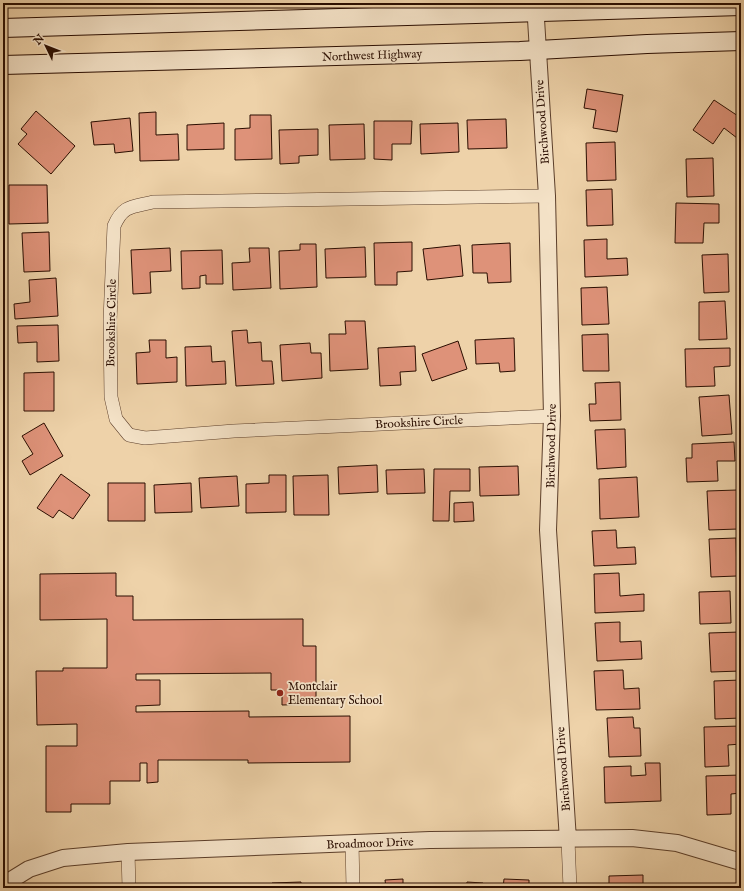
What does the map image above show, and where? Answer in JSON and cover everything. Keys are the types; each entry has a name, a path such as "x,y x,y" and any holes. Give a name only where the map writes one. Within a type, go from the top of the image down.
{"main road":[{"path":"3,28 535,8 741,6"},
{"name":"Northwest Highway","path":"3,65 538,50 741,41"}],"street":[{"name":"Birchwood Drive","path":"535,8 547,196 552,416 548,530 570,888"},
{"name":"Brookshire Circle","path":"547,196 153,202 128,208 119,214 114,226 110,320 111,397 116,419 129,435 145,438 234,431 552,416"},
{"name":"Broadmoor Drive","path":"3,885 29,868 63,858 128,852 430,840 568,840 632,838 677,842 741,862"},
{"path":"352,843 353,888"},
{"path":"128,852 129,888"}],"building":[{"path":"587,89 623,95 617,132 593,128 596,110 584,108"},
{"path":"714,100 741,118 741,132 737,138 724,128 713,144 693,130"},
{"path":"36,111 75,146 51,174 18,144 27,134 21,129"},
{"path":"156,112 156,135 178,134 179,160 140,161 139,113"},
{"path":"250,115 271,115 272,159 235,160 235,129 250,128"},
{"path":"130,118 133,151 115,153 114,144 94,145 91,122"},
{"path":"506,119 507,148 468,149 467,120"},
{"path":"374,121 412,121 411,144 392,144 392,160 374,159"},
{"path":"224,123 224,149 187,150 187,125"},
{"path":"458,123 459,152 421,154 420,124"},
{"path":"364,124 365,159 330,160 329,125"},
{"path":"318,129 318,155 299,156 299,163 280,164 279,130"},
{"path":"615,142 616,180 587,181 586,143"},
{"path":"713,158 714,196 687,197 686,159"},
{"path":"9,185 47,185 48,223 9,224"},
{"path":"612,189 613,225 587,226 586,190"},
{"path":"676,203 719,204 719,223 704,223 703,243 675,243"},
{"path":"49,232 50,271 24,272 22,233"},
{"path":"607,239 607,259 627,258 628,275 585,277 584,240"},
{"path":"412,242 412,271 397,272 397,285 375,285 374,243"},
{"path":"510,243 511,282 488,283 487,273 473,273 472,245"},
{"path":"300,244 316,244 317,287 280,289 279,251 300,250"},
{"path":"460,245 463,276 427,280 423,249"},
{"path":"365,247 366,277 326,278 325,249"},
{"path":"170,248 171,271 150,272 151,293 133,294 131,250"},
{"path":"249,248 269,248 271,288 233,290 232,263 250,262"},
{"path":"222,250 223,284 206,284 206,275 200,276 200,288 182,289 181,251"},
{"path":"728,254 729,292 704,293 702,255"},
{"path":"56,278 58,316 15,319 14,304 30,302 29,280"},
{"path":"607,287 609,324 582,325 581,288"},
{"path":"725,301 727,339 699,340 699,302"},
{"path":"345,321 365,321 368,369 330,371 329,334 346,334"},
{"path":"58,325 59,361 37,362 37,342 18,343 17,326"},
{"path":"247,330 248,343 261,342 262,361 272,361 274,384 236,386 232,331"},
{"path":"608,334 609,371 583,371 582,335"},
{"path":"514,338 515,371 500,372 499,363 476,364 475,340"},
{"path":"149,340 166,340 166,358 177,357 177,382 137,384 136,353 150,352"},
{"path":"458,341 467,369 432,381 422,354"},
{"path":"310,343 311,353 321,353 322,378 282,381 280,345"},
{"path":"211,346 212,362 225,361 226,384 186,386 185,347"},
{"path":"415,346 416,371 400,372 401,385 380,386 378,348"},
{"path":"730,348 730,366 714,367 715,386 686,387 685,349"},
{"path":"54,372 54,411 24,411 24,373"},
{"path":"620,382 621,420 590,421 589,404 596,404 595,383"},
{"path":"729,395 732,434 702,436 699,397"},
{"path":"44,423 63,456 30,475 22,461 33,454 22,436"},
{"path":"625,429 626,467 597,469 595,430"},
{"path":"734,442 735,461 717,461 718,481 687,482 686,458 692,458 692,444"},
{"path":"377,465 378,492 339,494 338,467"},
{"path":"518,466 519,495 480,496 479,467"},
{"path":"424,469 425,493 387,494 386,470"},
{"path":"434,469 470,469 470,491 450,491 449,521 433,521"},
{"path":"61,474 90,495 73,519 59,510 53,518 37,508"},
{"path":"269,475 286,475 286,512 246,513 246,484 269,483"},
{"path":"328,475 329,515 294,515 293,476"},
{"path":"237,476 239,506 201,508 199,478"},
{"path":"637,477 639,517 600,519 599,479"},
{"path":"108,483 145,483 145,521 108,521"},
{"path":"191,483 192,512 155,513 154,485"},
{"path":"737,490 738,529 709,530 707,491"},
{"path":"473,502 474,521 454,522 454,503"},
{"path":"616,530 617,548 635,547 636,564 594,566 592,531"},
{"path":"736,538 737,576 711,577 709,539"},
{"path":"116,573 116,596 133,596 133,620 303,619 303,646 316,646 316,704 282,705 282,690 271,690 271,673 136,674 136,680 160,680 160,705 136,706 136,712 249,711 249,717 350,716 350,762 248,763 248,760 158,760 158,782 147,783 147,763 140,763 140,781 110,781 110,804 71,804 71,812 46,812 46,746 77,746 77,724 37,725 36,671 63,671 63,668 107,668 107,619 40,620 40,574"},
{"path":"619,573 620,596 644,594 644,611 595,613 594,574"},
{"path":"730,591 731,623 700,624 699,592"},
{"path":"620,622 620,642 641,641 642,659 597,661 595,623"},
{"path":"740,632 741,671 711,672 709,633"},
{"path":"623,670 624,689 639,688 640,709 596,710 594,671"},
{"path":"741,680 741,718 715,719 714,681"},
{"path":"633,717 634,728 640,728 641,756 609,757 607,718"},
{"path":"741,726 741,744 728,745 729,766 705,767 704,727"},
{"path":"645,763 660,763 661,801 605,803 604,767 631,766 631,776 646,775"},
{"path":"741,775 741,793 731,794 731,814 707,815 706,776"},
{"path":"643,875 643,888 609,888 609,876"},
{"path":"403,879 403,888 386,888 385,880"},
{"path":"504,879 529,880 529,888 503,888"},
{"path":"301,882 301,888 272,888 272,883"},
{"path":"467,882 483,883 483,888 466,888"},
{"path":"203,885 203,888 171,888 171,887"}],"place":[{"name":"Montclair Elementary School","path":"280,693"}]}
